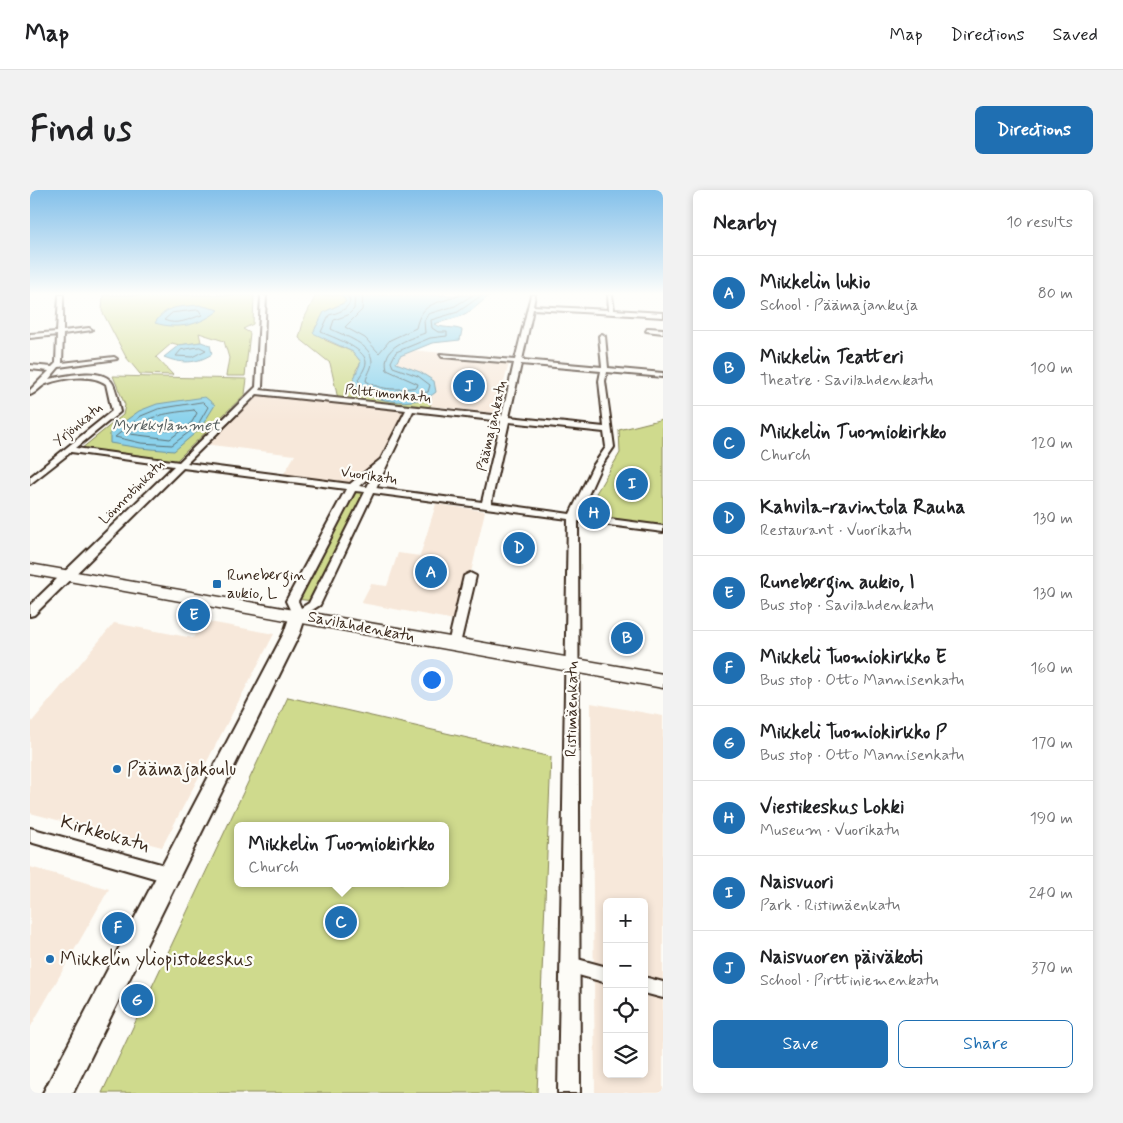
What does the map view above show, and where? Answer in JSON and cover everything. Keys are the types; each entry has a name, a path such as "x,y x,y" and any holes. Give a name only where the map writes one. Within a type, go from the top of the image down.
{"main road":[{"name":"Savilahdenkatu","path":"30,569 663,681"}],"street":[{"path":"30,393 46,382 54,367 59,363 60,337"},
{"path":"255,392 259,387 262,337"},
{"name":"Päämajankatu","path":"486,505 523,337"},
{"name":"Ristimäenkatu","path":"569,1093 573,517 596,466 610,447 602,381 605,370 602,337"},
{"path":"442,355 663,375"},
{"path":"30,367 54,367 114,359"},
{"name":"Yrjönkatu","path":"30,481 72,450 116,412 109,383 99,377 87,376 46,382"},
{"name":"Polttimonkatu","path":"255,392 608,430"},
{"name":"Lönnrotinkatu","path":"30,612 255,392"},
{"path":"58,1093 292,633 298,615 314,605 410,409"},
{"name":"Vuorikatu","path":"72,450 181,463 663,529"},
{"path":"298,615 292,601 352,487 385,460"},
{"path":"454,644 470,576"},
{"name":"Kirkkokatu","path":"30,835 168,874"},
{"path":"570,965 603,974"},
{"path":"648,986 663,990"}],"shaded area":[{"path":"410,350 510,359 496,413 430,406 431,397 436,391 420,372 396,363 399,356"},
{"path":"253,394 405,410 381,459 350,484 283,475 295,455 203,444"},
{"path":"436,504 485,511 460,621 361,603 371,584 387,586 398,553 420,556"},
{"name":"Päämajakoulu","path":"204,621 274,634 162,847 30,813 30,724 114,623 193,638"},
{"path":"591,703 663,716 663,1093 595,1093"},
{"name":"Mikkelin yliopistokeskus","path":"30,867 109,889 30,1028"}],"green space":[{"path":"116,337 200,337 201,342 179,345 172,343 156,357 173,375 140,374 126,357"},
{"path":"212,337 250,337 245,376 226,376 229,358 224,341"},
{"path":"323,337 325,340 353,352 361,362 356,370 356,387 364,392 382,399 392,400 431,397 430,407 338,399 330,363 299,338"},
{"path":"113,376 247,379 245,394 176,461 81,449 123,415 125,405"},
{"path":"663,419 663,525 583,515 620,453 619,430"},
{"path":"354,488 368,490 313,601 296,599"},
{"path":"288,697 551,757 537,1093 102,1093"}],"water":[{"path":"322,337 461,337 460,340 432,343 400,356 396,363 420,372 434,381 436,392 428,397 405,402 379,399 359,389 353,381 361,362 353,352"},
{"path":"201,342 210,345 212,354 200,360 182,362 164,357 179,345"},
{"name":"Myrkkylammet","path":"205,397 215,405 200,429 174,451 110,443 110,432 139,411 157,404"}],"place":[{"name":"Naisvuoren päiväkoti","path":"469,386"},
{"name":"Naisvuori","path":"632,484"},
{"name":"Viestikeskus Lokki","path":"594,513"},
{"name":"Kahvila-ravintola Rauha","path":"519,548"},
{"name":"Mikkelin lukio","path":"431,572"},
{"name":"Runebergin aukio, L","path":"217,584"},
{"name":"Runebergin aukio, I","path":"194,615"},
{"name":"Mikkelin Teatteri","path":"627,638"},
{"name":"Päämajakoulu","path":"117,769"},
{"name":"Mikkelin Tuomiokirkko","path":"341,922"},
{"name":"Mikkeli Tuomiokirkko E","path":"118,928"},
{"name":"Mikkelin yliopistokeskus","path":"50,959"},
{"name":"Mikkeli Tuomiokirkko P","path":"137,1000"}]}
